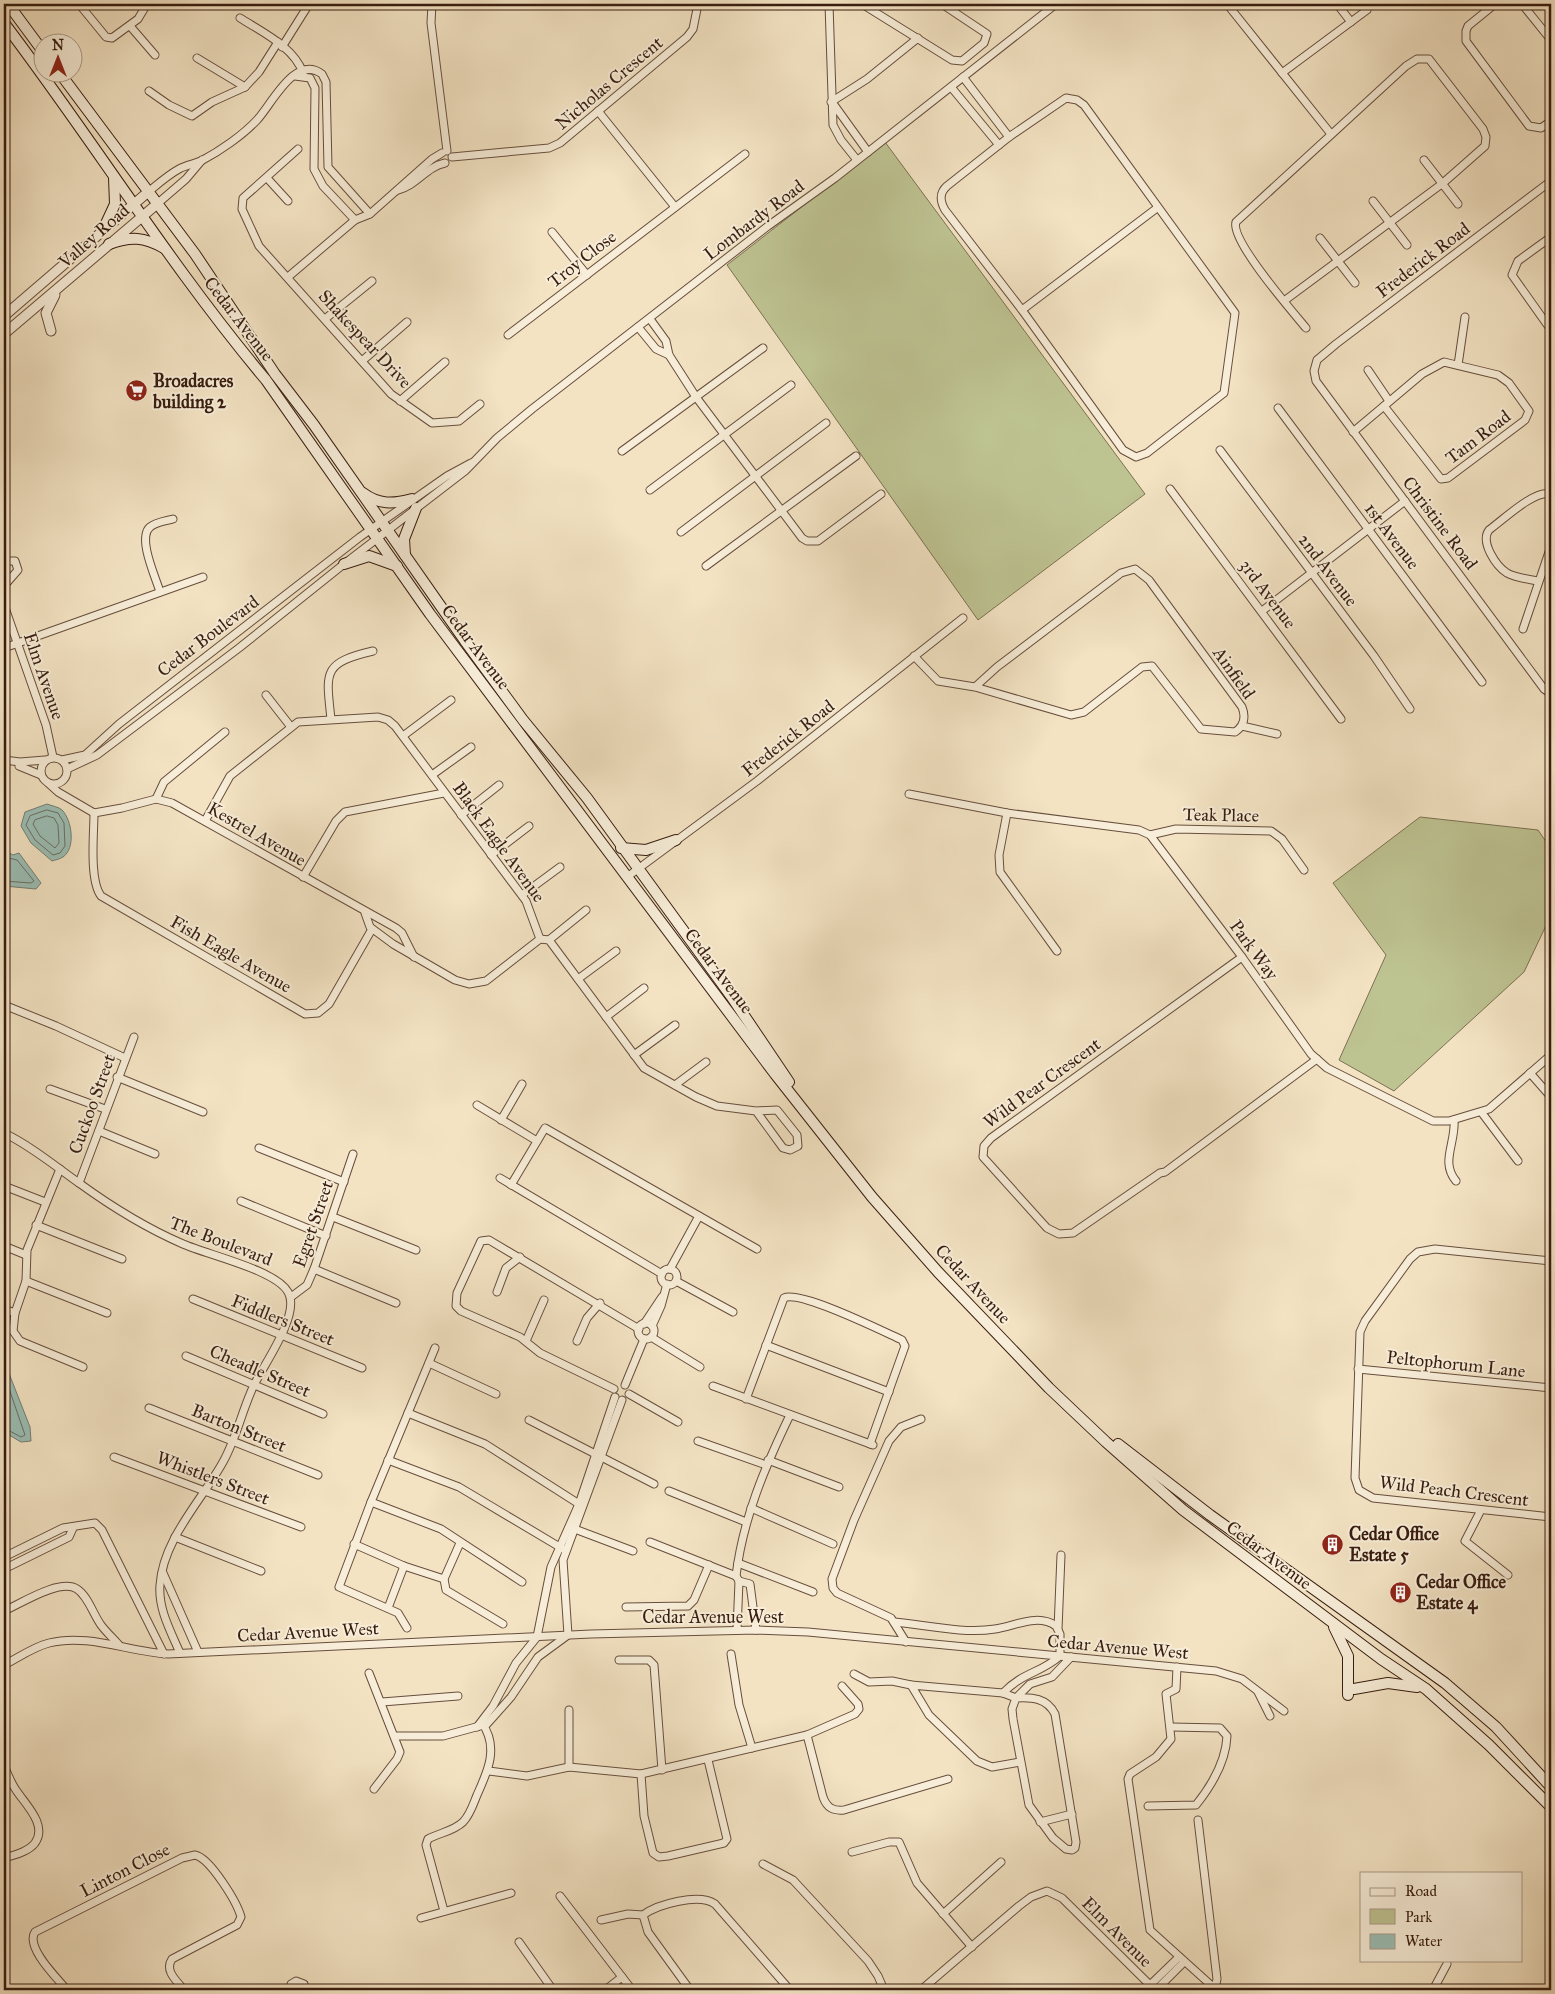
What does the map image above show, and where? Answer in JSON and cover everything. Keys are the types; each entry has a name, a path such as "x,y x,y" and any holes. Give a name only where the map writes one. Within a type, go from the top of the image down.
{"main road":[{"path":"8,4 32,36"},
{"name":"Cedar Avenue","path":"4,23 239,349 266,380 332,477 378,538 430,614 775,1074 872,1197 978,1315 1106,1442 1183,1510 1332,1622 1426,1689 1489,1745 1551,1807"},
{"name":"Cedar Avenue","path":"66,82 195,254 275,374 314,425 356,488 500,689 587,798 621,848 731,996 809,1109 872,1187 1020,1351 1123,1448 1210,1515 1337,1608 1392,1643 1451,1688 1496,1727 1551,1787"},
{"path":"103,230 115,204 114,176"},
{"path":"109,244 127,238 142,238 167,250"},
{"path":"356,488 371,499 386,503 414,504 404,539 405,556"},
{"path":"344,564 370,556 398,567"},
{"path":"621,848 646,850 676,840"},
{"path":"1332,1622 1348,1656 1351,1692 1388,1683 1426,1689"}],"street":[{"path":"79,4 109,38 118,36 130,26 141,15 147,4"},
{"path":"149,91 169,105 192,116 212,102 245,88 280,45 309,4"},
{"path":"432,4 431,23 444,152 441,158 445,163"},
{"name":"Nicholas Crescent","path":"452,158 553,146 687,37 693,29 698,4"},
{"path":"829,4 831,102 835,130 858,160"},
{"path":"862,4 957,62 966,59 986,41 987,34 942,4"},
{"name":"Lombardy Road","path":"378,538 388,531 414,504 446,476 472,463 532,409 858,160 1056,4"},
{"path":"1227,4 1331,134"},
{"path":"1338,4 1351,22"},
{"path":"1495,4 1468,26 1466,41 1529,126 1542,128 1551,121"},
{"path":"1522,4 1551,40"},
{"path":"1282,73 1367,10"},
{"path":"240,18 280,45 298,61 303,73 312,81 316,92 314,169 319,181 355,220"},
{"path":"130,26 155,55"},
{"path":"831,102 867,79 918,38"},
{"path":"197,58 245,88"},
{"path":"1284,301 1479,154 1486,140 1483,129 1429,59 1418,59 1406,66 1253,205 1235,224 1239,239 1284,301 1306,328"},
{"path":"303,73 318,71 326,82 326,162 330,171 370,214"},
{"name":"Valley Road","path":"4,334 186,179 203,160 255,122 285,82 303,73"},
{"path":"963,77 1009,137"},
{"path":"951,87 999,145"},
{"path":"1063,100 1077,100 1093,116 1157,208 1229,301 1236,317 1224,393 1154,447 1136,457 1123,450 1022,310 961,232 940,200 943,189 999,145 1063,100"},
{"path":"831,102 868,152"},
{"path":"598,110 674,207"},
{"path":"314,146 326,146"},
{"path":"288,201 267,178 298,149"},
{"path":"398,190 406,188 431,168 445,163 452,158 444,152"},
{"path":"288,277 355,220 370,214 432,158 444,152"},
{"name":"Troy Close","path":"508,335 745,154"},
{"name":"Valley Road","path":"4,316 148,192 178,170 203,160"},
{"path":"1424,160 1458,204"},
{"name":"Shakespear Drive","path":"267,178 243,198 242,209 257,242 390,392 432,423 452,423 464,418 480,404"},
{"name":"Frederick Road","path":"1315,365 1320,357 1336,344 1551,181"},
{"path":"1373,200 1407,244"},
{"path":"1022,310 1157,208"},
{"path":"552,232 587,275"},
{"path":"1551,237 1518,261 1512,275 1551,330"},
{"path":"1320,238 1355,283"},
{"path":"325,319 372,281"},
{"path":"51,330 46,316 47,309 59,288"},
{"path":"1458,365 1464,317"},
{"path":"650,318 666,341 669,355 696,397 782,513 807,542 818,541 881,494"},
{"path":"362,361 407,322"},
{"path":"638,327 656,349 669,355"},
{"path":"622,451 763,348"},
{"path":"400,401 446,362"},
{"name":"Tam Road","path":"1353,432 1387,404 1438,363 1444,362 1498,375 1505,379 1529,411 1525,420 1448,478 1437,477 1387,404 1368,370"},
{"name":"Christine Road","path":"1315,365 1316,381 1532,674 1551,694"},
{"path":"650,490 791,385"},
{"name":"1st Avenue","path":"1278,408 1482,682"},
{"path":"681,532 826,423"},
{"name":"2nd Avenue","path":"1220,450 1374,656 1410,709"},
{"path":"706,566 782,513 856,456"},
{"name":"3rd Avenue","path":"1170,489 1341,718"},
{"path":"1538,581 1514,576 1504,570 1487,545 1486,537 1490,530 1533,498 1542,493 1551,494"},
{"path":"1262,611 1370,530 1405,501"},
{"name":"Lombardy Road","path":"381,522 414,504"},
{"path":"160,592 148,557 146,535 152,526 173,519"},
{"name":"Cedar Boulevard","path":"62,760 85,756 112,730 155,696 381,522"},
{"name":"Cedar Boulevard","path":"67,768 97,755 378,538"},
{"path":"1523,629 1551,546"},
{"path":"4,561 14,561 18,570 4,586"},
{"name":"Ainfield","path":"914,656 937,680 975,687 1075,715 1084,712 1142,667 1152,666 1159,672 1201,729 1235,732 1242,726 1244,718 1242,707 1149,580 1135,569 1121,573 997,667 975,687"},
{"path":"4,648 203,578"},
{"name":"Elm Avenue","path":"4,606 46,725 53,757"},
{"name":"Frederick Road","path":"628,877 757,781 963,618"},
{"path":"331,719 328,684 330,672 343,660 373,651"},
{"path":"266,695 291,727"},
{"path":"155,696 162,706"},
{"path":"403,736 451,700"},
{"name":"Black Eagle Avenue","path":"205,821 228,778 302,720 383,718 393,723 522,895 534,918 540,938"},
{"path":"1242,726 1277,734"},
{"path":"4,761 41,775 48,783 94,813 156,799 164,782 225,732"},
{"path":"432,775 471,747"},
{"path":"4,761 25,762 45,760 53,757 62,760 67,768 62,782"},
{"path":"41,775 40,769 45,760"},
{"path":"48,783 62,782"},
{"path":"62,782 67,796"},
{"path":"461,815 499,785"},
{"path":"303,878 336,821 344,812 444,793"},
{"path":"910,794 1007,813 1139,830 1150,835"},
{"name":"Kestrel Avenue","path":"156,799 172,803 400,931 414,957"},
{"name":"Fish Eagle Avenue","path":"94,813 94,871 97,888 101,896 305,1014 318,1013 329,1004 372,929"},
{"path":"1007,813 999,855 1000,872 1057,951"},
{"path":"491,855 530,826"},
{"name":"Teak Place","path":"1150,835 1176,829 1274,832 1304,870"},
{"name":"Park Way","path":"1150,835 1242,957 1304,1045 1316,1059 1332,1070 1438,1122 1482,1113 1495,1105 1551,1055"},
{"path":"522,895 560,867"},
{"path":"549,940 586,910"},
{"path":"365,913 372,929 414,957 459,981 476,984 486,981 540,938 549,940 644,1068 717,1106 756,1111 778,1111 797,1135 800,1141 798,1146 790,1150 783,1148 756,1111"},
{"path":"578,979 616,951"},
{"name":"Wild Pear Crescent","path":"1242,957 991,1138 982,1149 983,1156 1047,1228 1059,1234 1067,1235 1079,1230 1160,1173 1162,1169 1192,1150 1220,1126 1225,1126 1316,1059"},
{"path":"606,1017 644,988"},
{"path":"4,1005 63,1029 124,1058"},
{"path":"634,1055 676,1025"},
{"name":"Cuckoo Street","path":"79,1183 124,1058 134,1037"},
{"path":"675,1085 706,1062"},
{"path":"1530,1073 1551,1097"},
{"path":"117,1077 203,1112"},
{"path":"501,1120 522,1084"},
{"path":"50,1088 105,1109"},
{"path":"477,1105 537,1141"},
{"path":"1482,1113 1518,1161"},
{"path":"1454,1120 1454,1135 1447,1160 1448,1169 1456,1182"},
{"path":"511,1185 545,1128 757,1249"},
{"path":"99,1130 155,1154"},
{"name":"The Boulevard","path":"4,1133 60,1169 120,1212 163,1235 217,1258 270,1276 284,1286 291,1297"},
{"path":"259,1148 344,1182"},
{"name":"Egret Street","path":"291,1297 304,1288 314,1269 353,1154"},
{"path":"60,1169 36,1225 26,1255 26,1281 15,1313 13,1328 15,1337 83,1367"},
{"path":"500,1178 662,1274"},
{"path":"4,1186 46,1202"},
{"path":"241,1201 326,1236"},
{"path":"662,1274 670,1269 699,1216"},
{"path":"333,1217 416,1250"},
{"path":"36,1225 122,1259"},
{"path":"625,1385 648,1338 654,1330 600,1303 489,1240 481,1241 456,1300 456,1306 461,1311 526,1341 540,1353 617,1395 629,1394 678,1422"},
{"path":"4,1246 26,1255"},
{"name":"Wild Peach Crescent","path":"1551,1261 1435,1249 1418,1252 1410,1258 1362,1328 1358,1369 1355,1483 1359,1490 1372,1498 1551,1518"},
{"path":"498,1292 506,1268 520,1257"},
{"path":"314,1269 396,1303"},
{"path":"670,1269 676,1273 676,1281"},
{"path":"662,1274 662,1279 667,1284"},
{"path":"26,1281 107,1312"},
{"path":"667,1284 676,1281 733,1312"},
{"path":"667,1284 663,1296 639,1334 700,1367"},
{"path":"713,1386 746,1399 872,1445 904,1352 902,1340 832,1309 794,1295 784,1298 746,1399"},
{"path":"180,1653 164,1615 160,1586 162,1572 175,1537 220,1468 233,1442 255,1384 281,1334 288,1316 291,1297"},
{"name":"Fiddlers Street","path":"193,1299 362,1368"},
{"path":"526,1341 544,1300"},
{"path":"576,1341 587,1318 600,1303"},
{"path":"4,1309 15,1313"},
{"path":"766,1344 889,1392"},
{"path":"407,1628 401,1616 388,1608 339,1587 354,1544 435,1348"},
{"name":"Cheadle Street","path":"186,1356 323,1414"},
{"path":"429,1363 496,1394"},
{"name":"Peltophorum Lane","path":"1358,1369 1551,1388"},
{"path":"480,1725 522,1656 537,1637 549,1576 572,1528 599,1456 620,1384 625,1385"},
{"path":"625,1385 629,1394"},
{"name":"Barton Street","path":"149,1408 318,1475"},
{"path":"408,1413 485,1444 579,1504"},
{"path":"736,1630 738,1563 746,1522 767,1463 790,1415"},
{"path":"906,1642 894,1622 887,1615 837,1594 833,1588 832,1579 854,1520 889,1441 901,1427 921,1419"},
{"path":"529,1420 654,1484"},
{"path":"698,1441 839,1487"},
{"path":"572,1528 579,1504 599,1456"},
{"name":"Whistlers Street","path":"114,1457 300,1527"},
{"path":"388,1460 459,1487 562,1549"},
{"path":"669,1491 746,1522"},
{"path":"371,1502 438,1527 522,1582"},
{"path":"751,1508 833,1544"},
{"path":"1481,1510 1465,1541 1508,1575"},
{"path":"4,1556 63,1528 74,1528 91,1522 98,1525 164,1654"},
{"path":"4,1569 70,1537 74,1528"},
{"path":"572,1528 633,1551"},
{"path":"175,1537 261,1571"},
{"path":"460,1542 444,1579 444,1586 449,1593 503,1624"},
{"path":"650,1542 709,1565 750,1584 756,1630"},
{"path":"354,1544 404,1566 444,1579"},
{"path":"395,1736 435,1738 480,1725 506,1703 533,1663 547,1649 568,1635 562,1549"},
{"path":"1003,1693 1022,1676 1050,1665 1060,1656 1058,1630 1061,1555"},
{"path":"738,1563 813,1592"},
{"path":"626,1607 688,1606 694,1600 709,1565"},
{"path":"388,1608 404,1566"},
{"path":"162,1572 198,1652"},
{"path":"4,1611 57,1587 72,1587 83,1595 100,1624 119,1645"},
{"path":"894,1622 986,1630 1039,1620 1052,1623 1058,1630"},
{"name":"Cedar Avenue West","path":"119,1645 164,1654 568,1635 736,1630 808,1632 1177,1667 1229,1674 1242,1679 1284,1711"},
{"path":"4,1665 44,1645 56,1642 119,1645"},
{"path":"731,1654 737,1696 752,1748"},
{"path":"522,1656 533,1663"},
{"path":"854,1674 869,1682 892,1681 910,1685 1003,1693 1016,1698 1040,1700 1050,1706 1055,1714 1072,1814 1076,1842 1075,1848 1072,1850 1066,1849 1053,1838 1029,1805 1012,1719 1012,1708 1016,1698 1030,1684 1052,1676 1071,1658"},
{"path":"619,1660 646,1660 654,1665 662,1770"},
{"path":"1177,1667 1176,1689 1166,1694 1171,1739 1156,1757 1130,1774 1128,1779 1150,1930 1208,1985 1216,1984 1217,1979 1198,1820"},
{"path":"369,1674 382,1702 400,1755 374,1789"},
{"path":"910,1685 929,1715 977,1761 992,1767 1020,1762"},
{"path":"489,1771 527,1776 569,1767 641,1774 708,1760 806,1735 858,1711 858,1704 842,1686"},
{"path":"1257,1690 1270,1716"},
{"path":"382,1702 458,1696"},
{"path":"497,1696 506,1703"},
{"path":"569,1710 569,1767"},
{"path":"444,1911 427,1853 426,1841 464,1821 489,1771 491,1752 480,1725"},
{"path":"1148,1806 1196,1805 1223,1762 1227,1750 1227,1736 1220,1728 1171,1727"},
{"path":"806,1735 823,1797 828,1806 834,1810 844,1810 948,1779"},
{"path":"641,1774 644,1816 653,1851 656,1856 668,1856 724,1843 727,1840 708,1760"},
{"path":"4,1766 39,1828 38,1837 30,1847 4,1858"},
{"path":"1040,1822 1072,1814"},
{"path":"852,1852 889,1842 899,1842 917,1883 972,1947 921,1990"},
{"name":"Linton Close","path":"67,1990 34,1949 32,1940 35,1932 182,1858 195,1855 207,1861 237,1905 241,1917 237,1925 172,1959 170,1971 184,1990"},
{"path":"943,1914 1001,1862"},
{"path":"763,1864 793,1880 868,1962 878,1976 884,1990"},
{"name":"Elm Avenue","path":"972,1947 1031,1897 1047,1891 1058,1896 1153,1989"},
{"path":"421,1918 511,1893"},
{"path":"560,1896 632,1990"},
{"path":"600,1920 628,1914 643,1915 657,1908 689,1900 705,1899 710,1901 790,1990"},
{"path":"643,1915 648,1932 688,1990"},
{"path":"519,1942 553,1990"},
{"path":"1153,1989 1181,1960"},
{"path":"1433,1990 1446,1964"},
{"path":"605,1990 622,1977"},
{"path":"290,1990 291,1984 296,1980 304,1984 304,1990"}],"green space":[{"path":"885,142 1145,494 978,620 727,265"},
{"path":"1420,817 1538,830 1551,849 1551,915 1524,972 1394,1091 1339,1060 1386,955 1333,883"}],"water":[{"path":"47,804 62,810 68,820 71,834 70,847 67,853 62,858 52,861 31,843 21,826 25,812"},
{"path":"4,850 13,855 19,853 41,883 36,889 4,886"},
{"path":"4,1347 10,1376 30,1427 31,1441 21,1442 4,1432"}],"place":[{"name":"Broadacres building 2","path":"137,391"},
{"name":"Cedar Office Estate 5","path":"1333,1544"},
{"name":"Cedar Office Estate 4","path":"1400,1592"}]}
